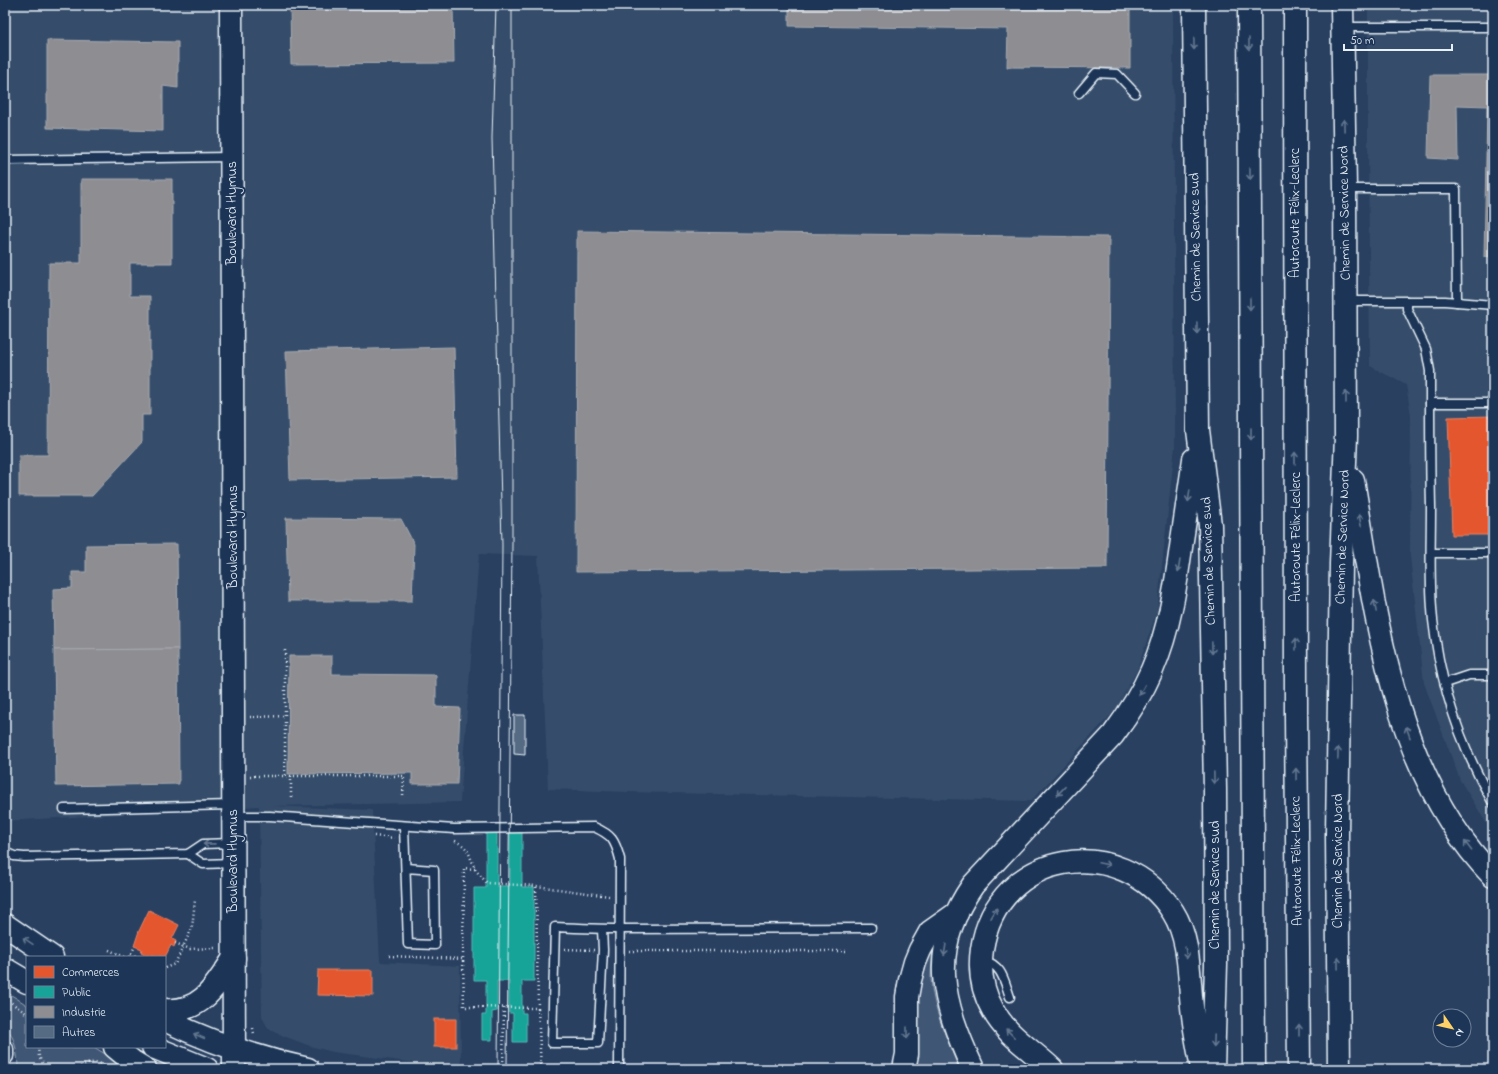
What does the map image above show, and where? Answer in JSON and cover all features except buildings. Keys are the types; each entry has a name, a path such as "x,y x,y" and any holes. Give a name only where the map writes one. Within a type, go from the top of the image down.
{"main road":[{"name":"Boulevard Hymus","path":"231,5 234,811 233,853 225,953 234,1060"},
{"name":"Chemin de Service sud","path":"1194,5 1198,430 1210,525 1215,789 1216,957 1213,1069"},
{"path":"1249,5 1254,1069"},
{"name":"Autoroute Félix-Leclerc","path":"1295,5 1296,715 1299,1069"},
{"name":"Chemin de Service Nord","path":"1339,1069 1337,834 1341,564 1346,436 1345,189 1342,5"},
{"path":"973,1069 949,1008 944,981 943,959 947,939 967,893 1113,735 1132,708 1150,676 1158,656 1170,612 1179,564 1198,430"},
{"path":"1346,436 1377,616 1390,672 1406,728 1425,774 1448,817 1483,865 1493,876"},
{"path":"1052,1069 1017,1041 1000,1022 993,1010 983,986 981,959 986,932 991,919 998,906 1008,894 1031,875 1045,868 1060,863 1088,861 1116,867 1131,873 1154,888 1174,913 1185,942 1193,1015 1202,1069"},
{"path":"904,1069 907,1054 907,997 915,962 930,932 957,913"},
{"path":"5,925 51,956"},
{"path":"166,1010 187,1008 204,999 216,986 225,953"},
{"path":"5,969 26,981"},
{"path":"166,1021 234,1060 277,1063 308,1069"},
{"path":"116,1048 145,1069"},
{"path":"155,1048 207,1069"}],"street":[{"path":"5,1049 5,1056"}],"lane":[{"path":"1343,27 1493,27"},
{"path":"1079,93 1096,73 1117,74 1135,93"},
{"path":"5,160 232,157"},
{"path":"1345,189 1456,189 1457,302"},
{"path":"1346,301 1457,302 1493,305"},
{"path":"1407,301 1407,309 1426,349 1429,361 1431,583 1433,619 1445,683 1452,710 1461,736 1493,803"},
{"path":"1430,403 1493,403"},
{"path":"1431,553 1493,553"},
{"path":"1445,683 1468,675 1493,675"},
{"path":"64,809 234,811 270,816 454,829 594,827 606,832 616,843 620,859 619,1069"},
{"path":"404,826 408,944 435,945 434,870 406,868"},
{"path":"5,852 14,856 24,857 188,854 203,844 233,853"},
{"path":"188,854 203,864 233,853"},
{"path":"602,929 603,950 598,1043 552,1043 555,927 602,929 871,928"},
{"path":"981,959 991,962 998,968 1010,997"}],"path":[{"path":"285,650 285,776"},
{"path":"249,717 285,716"},
{"path":"249,776 404,776 403,796"},
{"path":"291,776 291,797"},
{"path":"367,835 405,839"},
{"path":"454,840 462,844 467,849 475,869 487,882 536,886 611,897"},
{"path":"475,869 464,868 464,1007 538,1008"},
{"path":"536,886 536,949 541,1069"},
{"path":"166,968 175,964 192,928 195,900"},
{"path":"175,943 190,949 225,953"},
{"path":"131,955 134,948"},
{"path":"536,949 603,950"},
{"path":"110,950 123,956"},
{"path":"619,951 848,951"},
{"path":"389,956 463,959"},
{"path":"5,998 26,1013"},
{"path":"503,1069 504,1008"},
{"path":"38,1048 39,1057 46,1069"},
{"path":"77,1069 96,1062 104,1065 107,1069"}],"shaded area":[{"path":"5,5 1173,5 1175,446 1157,611 1137,670 1116,709 1031,801 548,789 538,556 479,554 460,802 271,806 372,810 380,962 460,966 461,1069 333,1052 310,1046 276,1033 268,1028 262,1017 259,806 5,821"},
{"path":"1368,5 1493,5 1493,834 1460,780 1424,683 1410,556 1411,415 1406,385 1370,366"},
{"path":"934,942 931,974 932,991 938,1014 959,1069 915,1069 918,990 923,970"},
{"path":"5,991 26,1004 26,1048 96,1048 129,1069 18,1069 14,1040 5,1026"}],"tram line":[{"path":"496,5 492,138 502,545 498,1069"},
{"path":"507,1069 512,543 512,5"}]}
